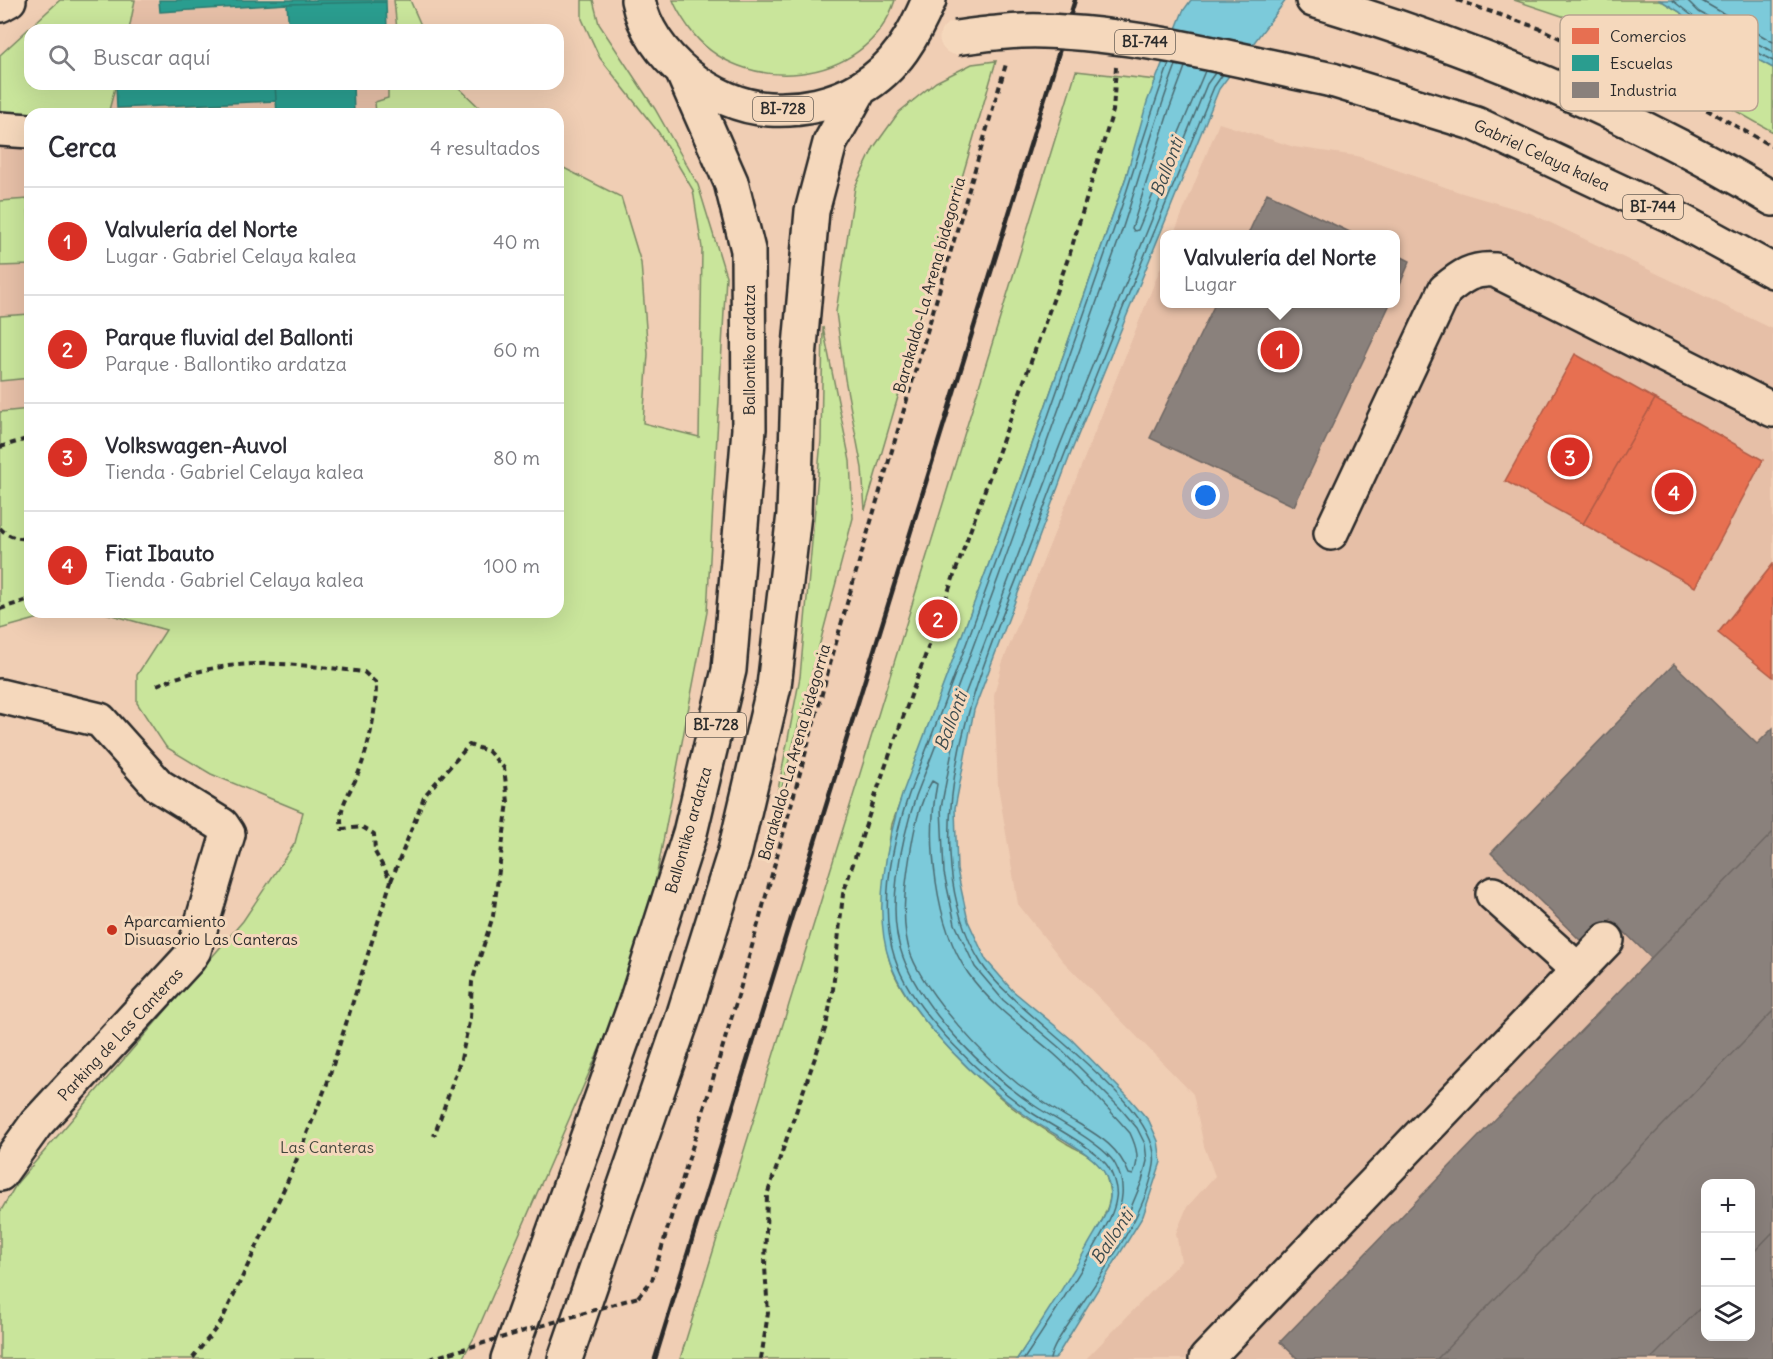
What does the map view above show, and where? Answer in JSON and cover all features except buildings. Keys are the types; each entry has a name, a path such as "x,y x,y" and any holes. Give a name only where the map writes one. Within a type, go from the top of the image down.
{"main road":[{"path":"0,5 9,0"},
{"name":"BI-728","path":"638,0 657,44 682,73 723,98 768,110 815,107 860,89 892,64 915,33 929,0"},
{"path":"1313,0 1367,16 1490,60 1560,90"},
{"name":"Gabriel Celaya kalea","path":"892,64 956,38 1005,32 1042,31 1123,38 1332,80 1476,124 1672,216 1773,271"},
{"name":"Ballontiko ardatza","path":"508,1359 635,1005 690,832 729,670 749,429 748,250 731,182 682,73"},
{"name":"BI-728","path":"565,1359 682,1020 735,850 774,686 794,514 799,358 812,211 830,143 860,89"},
{"path":"1605,111 1683,149 1773,199"},
{"path":"0,129 24,131"},
{"path":"1331,533 1444,290 1477,268 1495,270 1773,410"},
{"name":"Parking de Las Canteras","path":"0,696 100,720 159,786 222,825 228,834 194,950 189,958 36,1124 0,1174"},
{"path":"1493,894 1578,970"},
{"path":"1206,1359 1607,940"}],"path":[{"path":"1458,0 1542,29 1560,38"},
{"name":"Barakaldo-La Arena bidegorria","path":"430,1359 638,1297 652,1280 739,993 849,596 1009,55"},
{"path":"761,1359 768,1313 765,1266 767,1195 826,1026 833,989 843,894 882,776 1070,253 1113,111 1117,83 1116,60"},
{"path":"1709,111 1773,147"},
{"path":"0,447 24,440"},
{"path":"0,528 4,533 24,538"},
{"path":"0,601 2,608 24,600"},
{"path":"157,685 188,673 224,665 261,662 364,672 376,683 376,705 360,769 339,814 342,829 362,827 374,834 375,852 391,881"},
{"path":"192,1359 221,1322 290,1176 327,1084 391,881 425,795 469,746 488,751 504,768 508,802 493,916 471,982 470,1018 461,1059 435,1136"}],"shaded area":[{"path":"60,0 394,0 396,24 34,24"},
{"path":"24,33 24,90 403,90 404,108 24,108 24,419 0,422 0,55"},
{"path":"1219,123 1294,147 1357,156 1459,192 1530,213 1773,329 1773,1359 1086,1359 1181,1261 1176,1233 1187,1207 1215,1176 1204,1146 1193,1094 1062,960 1018,904 998,786 994,695 1002,664 1160,269 1160,308 1400,308 1400,230 1176,230"}],"green space":[{"path":"60,0 135,0 130,24 34,24"},
{"path":"394,0 410,0 420,24 396,24"},
{"name":"Las Canteras","path":"582,0 593,0 599,24 655,109 698,185 726,276 707,612 642,951 475,1336 462,1359 0,1359 0,1212 17,1183 243,921 295,843 303,812 211,774 166,747 137,703 137,675 166,630 123,618 564,618 564,168 621,197 641,263 648,354 643,423 699,437 702,248 693,190 659,133 600,58 582,19"},
{"path":"673,0 895,0 880,29 858,51 831,66 801,73 769,73 738,66 711,51 689,28"},
{"path":"1514,0 1660,0 1683,15 1560,15"},
{"path":"24,33 24,90 114,90 110,108 24,108 24,122 0,120 0,55"},
{"path":"1758,60 1773,68 1773,132 1736,111 1758,111"},
{"path":"996,61 865,510 862,468 845,379 836,312 855,187 874,147 899,112 936,82 972,64"},
{"path":"1076,71 1156,80 1126,177 1009,510 892,824 885,875 883,926 889,959 896,977 936,1035 1009,1105 1090,1156 1098,1164 1104,1171 1108,1184 1110,1194 1107,1208 1086,1251 1017,1359 680,1359"},
{"path":"388,90 461,90 480,108 376,108 375,102 388,98"},
{"path":"24,199 24,265 0,266 0,201"},
{"path":"24,314 24,379 0,381 0,316"},
{"path":"823,327 850,461 853,518 769,836 800,677 821,440"},
{"path":"24,410 24,618 39,618 0,629 0,412"}],"water":[{"name":"Ballonti","path":"1191,0 1286,0 1219,89 1160,230 1072,450 974,710 955,808 957,870 968,921 986,960 1012,990 1071,1039 1131,1100 1149,1121 1158,1141 1161,1162 1143,1216 1055,1359 1017,1359 1062,1290 1101,1223 1110,1198 1108,1182 1103,1171 1087,1154 1039,1125 1012,1105 970,1070 930,1028 900,983 890,962 882,921 884,876 887,854 903,792 1009,510 1126,177 1147,102 1183,11"},
{"path":"1660,0 1773,0 1773,68 1758,60 1758,15 1683,15"}],"railway":[{"path":"655,1359 1075,0"}],"place":[{"name":"Valvulería del Norte","path":"1280,350"},
{"name":"Volkswagen-Auvol","path":"1570,457"},
{"name":"Fiat Ibauto","path":"1674,492"},
{"name":"Parque fluvial del Ballonti","path":"938,619"},
{"name":"Aparcamiento Disuasorio Las Canteras","path":"112,930"}]}
